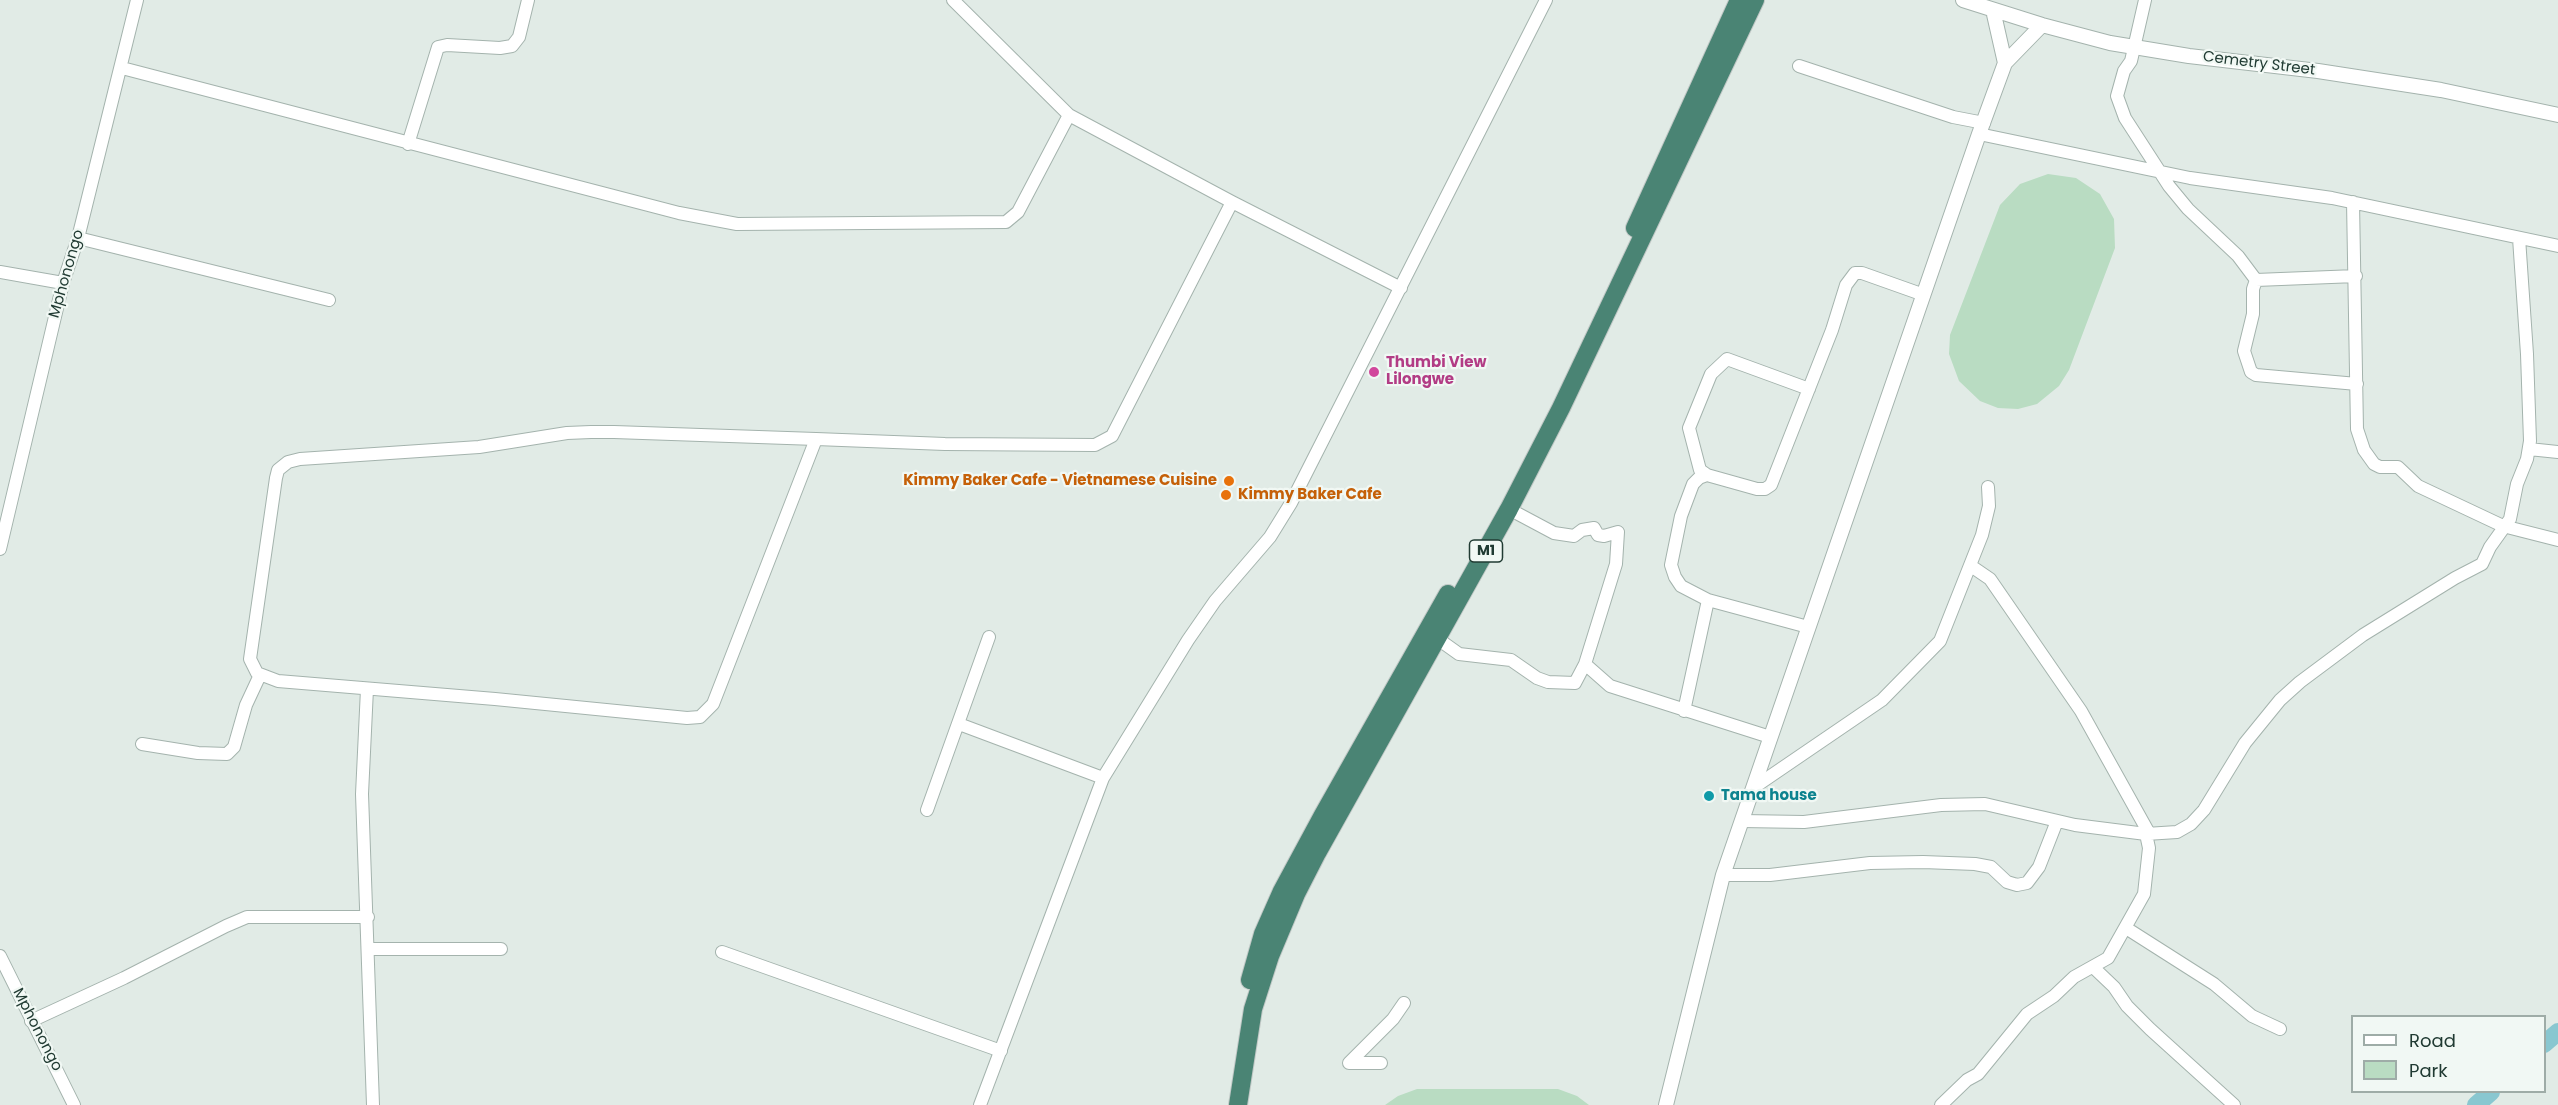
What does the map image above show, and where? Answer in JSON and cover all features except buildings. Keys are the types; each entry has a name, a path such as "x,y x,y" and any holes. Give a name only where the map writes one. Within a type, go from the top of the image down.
{"highway":[{"name":"M1","path":"1226,1105 1233,1045 1248,986 1263,934 1282,891 1328,804 1532,445 1625,252 1739,0"},
{"name":"M1","path":"1238,1105 1253,1009 1270,956 1296,894 1509,509 1586,359 1755,0"}],"street":[{"name":"Mphonongo","path":"0,549 63,283 78,238 122,68 137,0"},
{"path":"408,144 438,47 447,45 500,48 512,46 519,37 528,0"},
{"path":"953,0 1069,115 1232,202 1401,288"},
{"path":"980,1105 1103,778 1188,640 1215,602 1278,525 1546,0"},
{"name":"Cemetry Street","path":"1963,0 2042,26 2134,48 2318,71 2451,92 2558,115"},
{"path":"2145,0 2134,48 2120,84 2117,96 2119,104 2135,134 2188,209 2238,256 2256,280"},
{"path":"1993,10 2005,63"},
{"path":"1666,1105 1723,875 1981,129 2005,63 2042,26"},
{"path":"1799,66 1953,117 1981,129 2208,181 2353,202 2558,246"},
{"path":"122,68 408,144 719,222 795,225 992,224 1006,222 1017,212 1069,115"},
{"path":"816,440 712,704 700,717 687,718 278,681 260,675 250,659 276,478 278,470 288,462 300,459 479,447 583,432 816,440 1095,445 1112,436 1232,202"},
{"path":"2353,202 2357,429 2360,440 2374,464 2380,467 2398,467 2418,486 2503,526 2558,540"},
{"path":"78,238 329,300"},
{"path":"1742,821 1804,822 1941,805 1985,804 1998,805 2093,828 2148,835 2177,832 2191,824 2204,810 2245,743 2280,700 2300,682 2363,635 2455,578 2482,564 2512,514 2517,484 2529,449 2527,354 2519,238"},
{"path":"0,272 63,283"},
{"path":"1809,389 1727,359 1711,374 1689,428 1700,470 1707,475 1757,489 1765,489 1770,485 1809,389 1832,330 1846,285 1855,273 1862,273 1924,295"},
{"path":"2256,280 2356,276"},
{"path":"2256,280 2253,289 2253,314 2244,351 2251,372 2256,375 2357,384"},
{"path":"2529,449 2558,452"},
{"path":"1707,475 1699,478 1693,484 1677,532 1671,565 1675,577 1681,586 1708,600 1808,627"},
{"path":"1753,788 1882,700 1940,641 1982,535 1989,506 1988,488"},
{"path":"1438,639 1459,654 1511,660 1537,678 1548,682 1575,683 1585,664 1616,564 1618,532 1604,536 1598,535 1594,528 1582,530 1574,536 1554,533 1509,509"},
{"path":"1941,1105 1967,1080 1978,1074 2027,1014 2054,996 2074,978 2108,958 2144,894 2149,848 2148,835 2068,692 1990,579 1971,566"},
{"path":"1684,711 1708,600"},
{"path":"927,810 989,637"},
{"path":"1585,664 1610,686 1770,737"},
{"path":"142,744 198,753 226,754 234,747 246,705 260,675"},
{"path":"367,689 362,794 373,1105"},
{"path":"959,724 1103,778"},
{"path":"1723,875 1770,875 1870,863 1923,862 1975,864 1991,867 2007,882 2017,885 2027,883 2039,867 2057,821"},
{"path":"31,1021 248,917 368,917"},
{"path":"2126,928 2214,984 2252,1016 2280,1029"},
{"path":"368,949 501,949"},
{"path":"722,952 1000,1051"},
{"name":"Mphonongo","path":"0,956 74,1105"},
{"path":"2093,967 2150,1029 2234,1105"},
{"path":"1381,1063 1349,1064 1393,1019 1404,1003"}],"green space":[{"path":"2048,174 2076,178 2100,194 2114,219 2115,248 2069,370 2059,386 2037,404 2018,409 1998,408 1980,401 1959,381 1949,354 1950,335 2000,205 2020,184"},
{"path":"1417,1089 1558,1089 1577,1096 1589,1105 1385,1105 1398,1096"}],"waterway":[{"path":"2546,1042 2558,1032"},
{"path":"2476,1105 2490,1093"}],"place":[{"name":"Thumbi View Lilongwe","path":"1374,372"},
{"name":"Kimmy Baker Cafe - Vietnamese Cuisine","path":"1229,481"},
{"name":"Kimmy Baker Cafe","path":"1226,495"},
{"name":"Tama house","path":"1709,796"}]}
